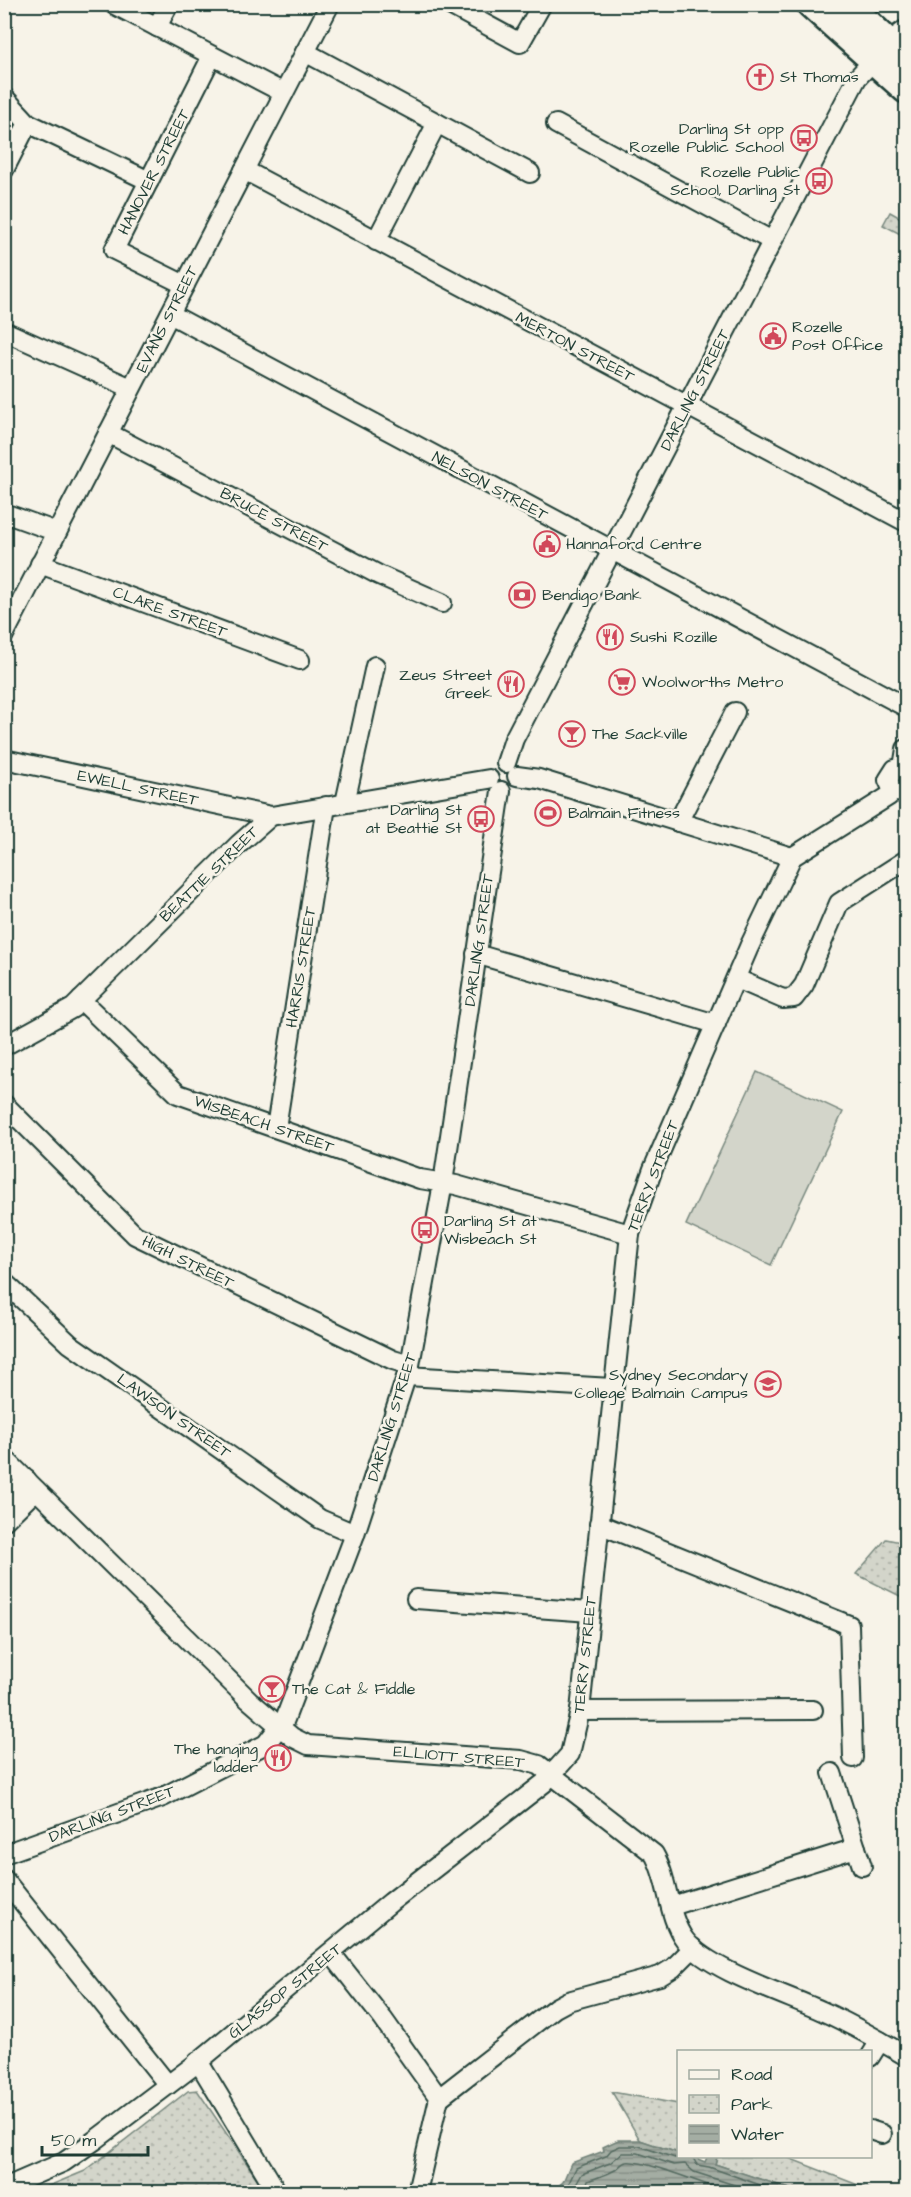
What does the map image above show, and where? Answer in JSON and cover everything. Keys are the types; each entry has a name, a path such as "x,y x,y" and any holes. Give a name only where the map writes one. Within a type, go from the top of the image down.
{"highway":[{"path":"811,4 894,49"},
{"path":"847,4 894,49 906,89"}],"street":[{"path":"113,4 284,93"},
{"path":"157,27 169,4"},
{"name":"EVANS STREET","path":"4,635 330,4"},
{"path":"448,4 520,43 542,4"},
{"name":"DARLING STREET","path":"511,770 514,739 857,78 894,49"},
{"path":"305,52 530,172"},
{"name":"HANOVER STREET","path":"185,285 114,250 212,56"},
{"path":"4,97 28,123 149,181"},
{"path":"4,170 28,123"},
{"path":"376,241 437,123"},
{"path":"556,124 772,241"},
{"name":"MERTON STREET","path":"244,170 906,522"},
{"name":"NELSON STREET","path":"170,314 906,707"},
{"path":"4,331 131,388"},
{"name":"BRUCE STREET","path":"108,433 379,575 442,603"},
{"path":"4,513 57,532"},
{"name":"CLARE STREET","path":"40,564 300,660"},
{"path":"345,803 375,666"},
{"path":"678,822 735,712"},
{"path":"900,792 889,784 890,776 895,769 905,768 906,749"},
{"name":"EWELL STREET","path":"4,759 271,816"},
{"path":"511,770 513,787 495,785 493,767 511,770 792,857 889,796 900,792"},
{"name":"DARLING STREET","path":"4,1854 163,1797 266,1744 280,1728 355,1534 409,1371 443,1183 476,954 495,785"},
{"name":"BEATTIE STREET","path":"4,1046 65,1014 239,844 271,816 345,803 495,785"},
{"name":"HARRIS STREET","path":"276,1128 326,806"},
{"name":"TERRY STREET","path":"552,1774 570,1754 580,1711 612,1388 630,1234 653,1169 792,857"},
{"path":"736,979 783,999 794,998 800,993 839,903 906,861"},
{"path":"476,954 716,1024"},
{"name":"WISBEACH STREET","path":"81,1000 178,1094 420,1179 443,1183 630,1234"},
{"name":"HIGH STREET","path":"4,1104 135,1235 393,1360 409,1371 612,1388"},
{"name":"LAWSON STREET","path":"4,1282 70,1344 320,1519 355,1534"},
{"name":"ELLIOTT STREET","path":"4,1458 249,1701 280,1728 308,1744 521,1760 539,1765 654,1854 662,1870 679,1930 693,1948 752,1983 823,2011 906,2056"},
{"path":"4,1502 31,1485"},
{"path":"4,1521 31,1485"},
{"path":"599,1524 849,1625 853,1758"},
{"path":"416,1599 590,1612"},
{"path":"580,1711 813,1710"},
{"path":"832,1773 862,1866"},
{"name":"GLASSOP STREET","path":"4,2188 64,2162 168,2085 552,1774"},
{"path":"672,1906 856,1848"},
{"path":"4,1879 168,2085"},
{"path":"417,2193 439,2098 542,2016 568,2001 660,1976 673,1968 693,1948"},
{"path":"331,1953 383,2019 439,2098"},
{"path":"872,2054 880,2040"},
{"path":"198,2061 277,2193"}],"green space":[{"path":"890,212 906,221 906,237 883,225"},
{"path":"757,1072 843,1112 771,1265 686,1225"},
{"path":"886,1539 906,1543 906,1599 856,1574"},
{"path":"197,2090 266,2192 34,2192 85,2171 188,2091"},
{"path":"612,2092 677,2104 677,2153 640,2140"},
{"path":"717,2158 789,2158 876,2192 799,2192 715,2164"}],"water":[{"path":"618,2140 640,2140 677,2153 677,2158 698,2158 705,2162 707,2158 717,2158 715,2164 799,2192 551,2192 563,2182 571,2163 604,2151 603,2147"}],"place":[{"name":"St Thomas","path":"760,77"},
{"name":"Darling St opp Rozelle Public School","path":"804,138"},
{"name":"Rozelle Public School, Darling St","path":"819,181"},
{"name":"Rozelle Post Office","path":"773,336"},
{"name":"Hannaford Centre","path":"547,544"},
{"name":"Bendigo Bank","path":"522,595"},
{"name":"Sushi Rozille","path":"610,637"},
{"name":"Woolworths Metro","path":"622,682"},
{"name":"Zeus Street Greek","path":"511,684"},
{"name":"The Sackville","path":"572,734"},
{"name":"Balmain Fitness","path":"548,813"},
{"name":"Darling St at Beattie St","path":"481,819"},
{"name":"Darling St at Wisbeach St","path":"425,1230"},
{"name":"Sydney Secondary College Balmain Campus","path":"768,1384"},
{"name":"The Cat & Fiddle","path":"272,1689"},
{"name":"The hanging ladder","path":"278,1758"}]}
